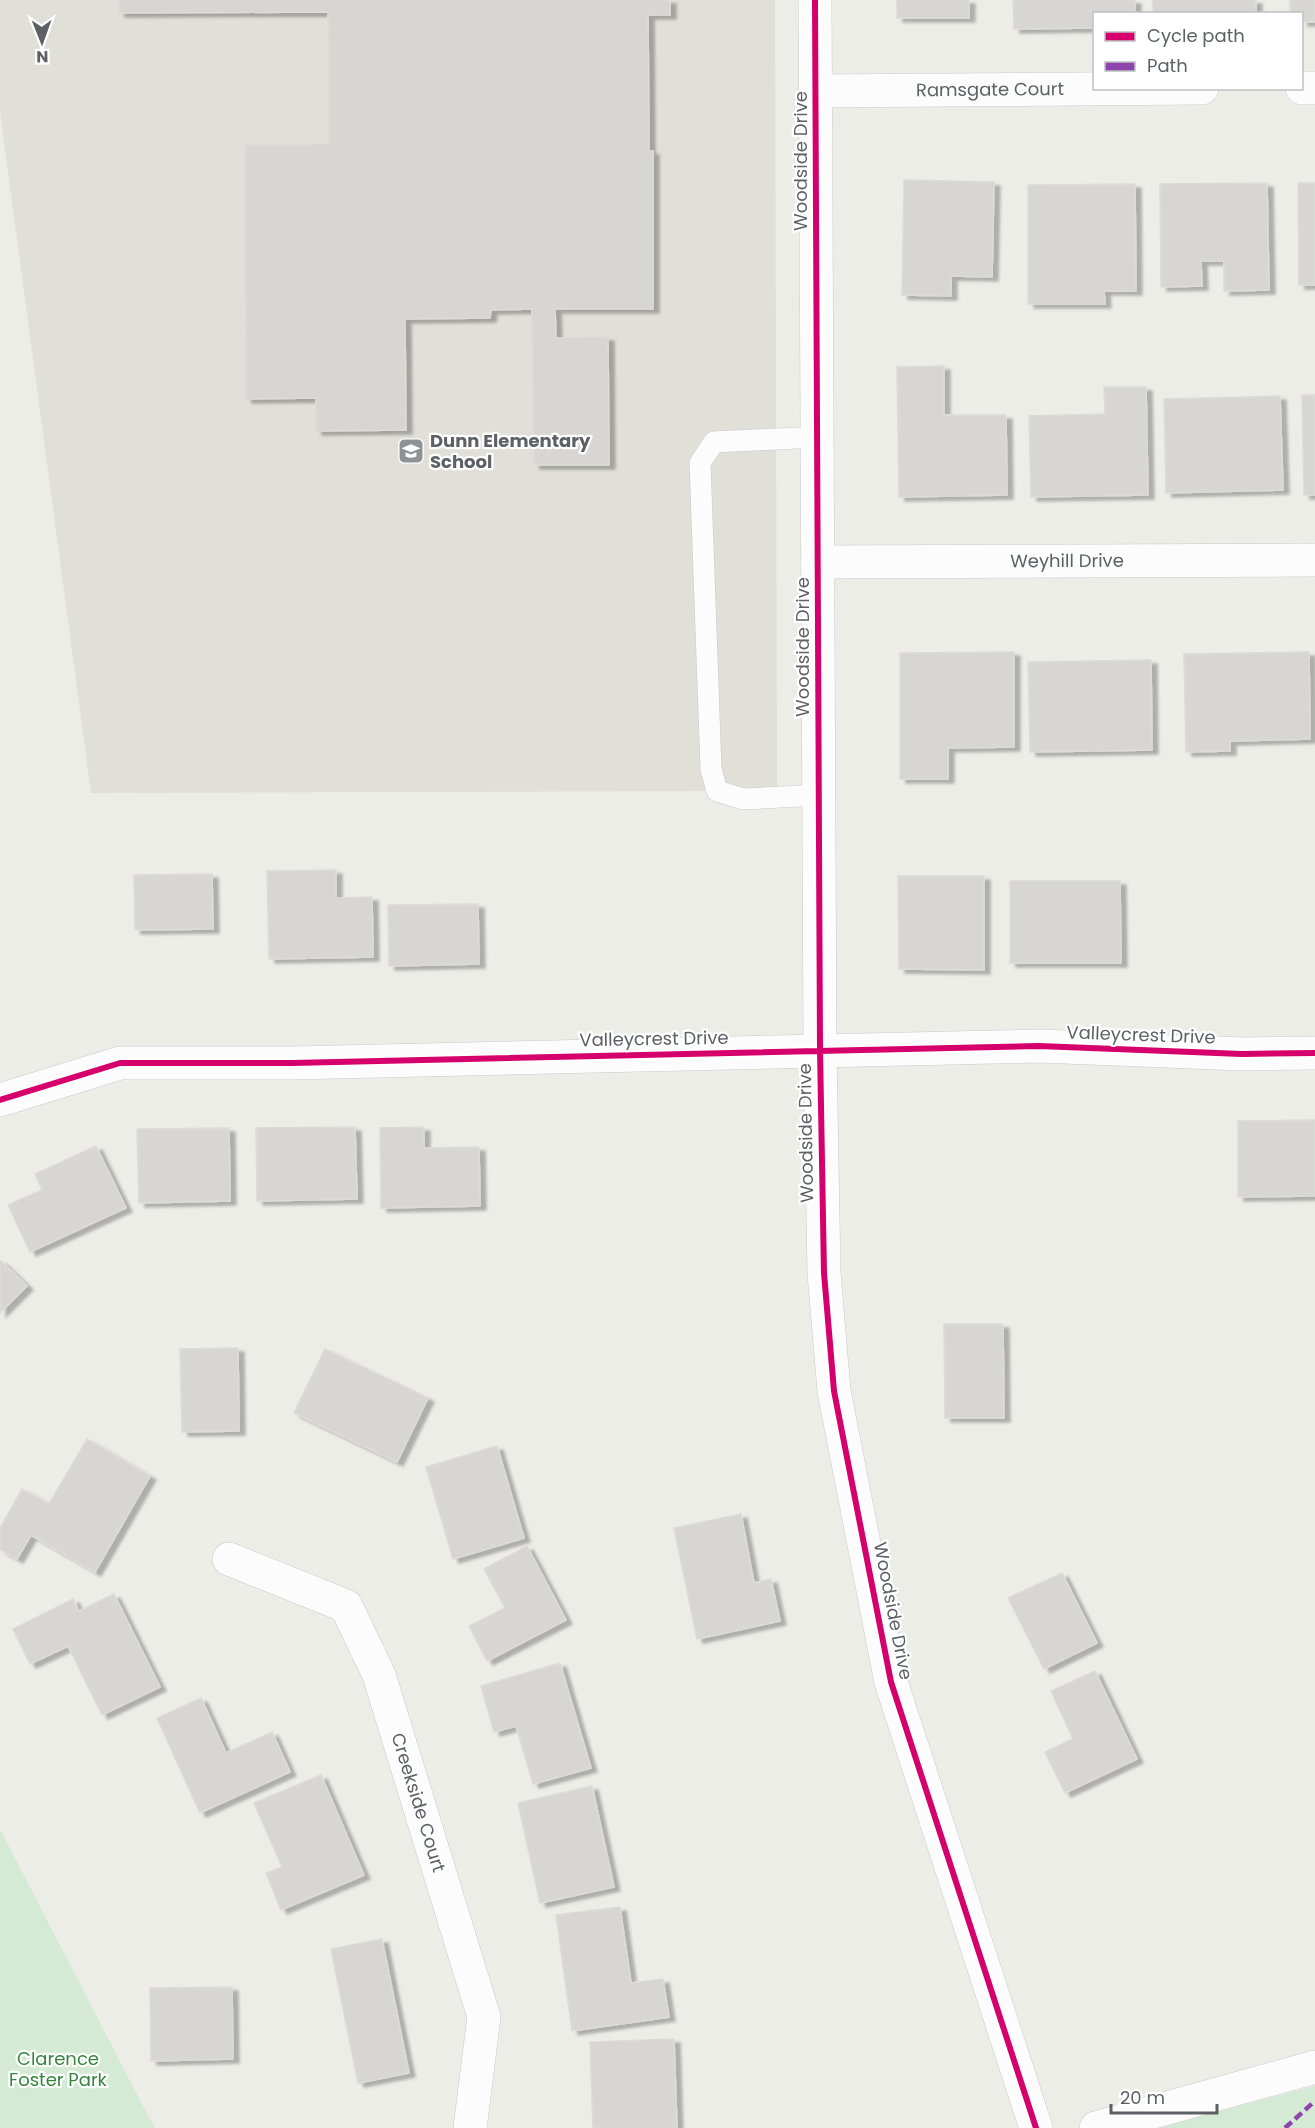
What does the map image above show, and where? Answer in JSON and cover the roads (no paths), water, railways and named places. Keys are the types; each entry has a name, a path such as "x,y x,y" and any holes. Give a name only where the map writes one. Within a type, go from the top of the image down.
{"street":[{"name":"Woodside Drive","path":"815,0 820,1050 824,1274 834,1391 891,1682 1036,2128"},
{"name":"Ramsgate Court","path":"816,92 1093,89"},
{"name":"Weyhill Drive","path":"818,562 1315,560"},
{"name":"Valleycrest Drive","path":"0,1100 120,1063 292,1063 1039,1046 1242,1054 1315,1053"},
{"name":"Creekside Court","path":"229,1559 346,1606 379,1675 484,2017 470,2128"},
{"path":"1096,2128 1315,2067"}],"lane":[{"path":"817,437 714,442 700,463 711,769 717,791 743,799 819,795"}],"place":[{"name":"Dunn Elementary School","path":"411,451"}],"park label":[{"name":"Clarence Foster Park","path":"58,2069"}]}
